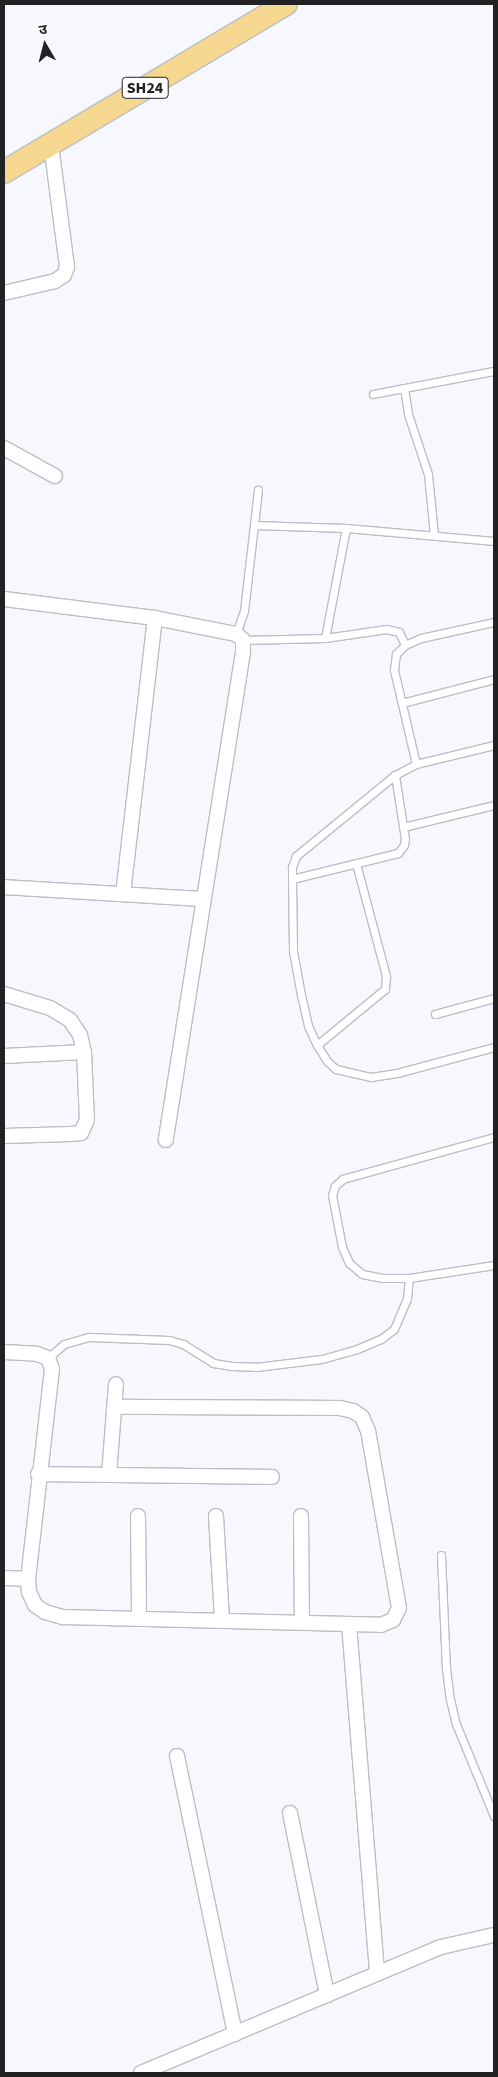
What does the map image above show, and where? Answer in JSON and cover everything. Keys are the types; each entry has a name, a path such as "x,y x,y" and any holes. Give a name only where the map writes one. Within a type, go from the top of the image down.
{"main road":[{"name":"SH24","path":"4,172 286,4"}],"street":[{"path":"4,293 55,281 64,275 67,267 51,143"},
{"path":"4,448 55,476"},
{"path":"4,599 155,618 240,637 203,899 166,1140"},
{"path":"123,894 155,618"},
{"path":"4,887 203,899"},
{"path":"4,994 50,1008 70,1020 80,1035 84,1052 87,1120 81,1132 4,1136"},
{"path":"4,1056 84,1052"},
{"path":"4,1352 37,1354 48,1358 52,1369 38,1474 28,1579 29,1592 35,1605 45,1612 63,1617 381,1625 393,1620 399,1608 368,1431 362,1417 353,1411 340,1408 114,1407"},
{"path":"109,1475 116,1384"},
{"path":"38,1474 272,1477"},
{"path":"138,1516 139,1619"},
{"path":"216,1516 222,1621"},
{"path":"301,1516 302,1622"},
{"path":"4,1578 28,1579"},
{"path":"349,1624 377,1974"},
{"path":"177,1756 235,2034"},
{"path":"290,1813 327,1995"},
{"path":"141,2073 441,1947 494,1935"}],"lane":[{"path":"372,394 494,371"},
{"path":"404,388 408,414 428,474 434,535"},
{"path":"258,490 240,637 325,638 386,629 399,632 405,645"},
{"path":"254,525 346,528 494,541"},
{"path":"325,638 346,528"},
{"path":"416,764 394,670 396,654 405,645 422,638 494,622"},
{"path":"402,703 494,679"},
{"path":"494,745 416,764 395,775 296,856 292,867 293,951 296,975 308,1026 327,1061 336,1069 371,1077 397,1073 494,1047"},
{"path":"292,879 398,852 404,845 395,775"},
{"path":"403,827 494,805"},
{"path":"317,1045 385,989 386,976 356,863"},
{"path":"435,1014 494,998"},
{"path":"494,1137 359,1173 343,1179 335,1186 332,1195 342,1247 349,1263 362,1274 383,1278 409,1278 494,1265"},
{"path":"48,1358 64,1344 89,1337 169,1340 183,1344 214,1363 231,1366 256,1367 322,1358 357,1349 381,1339 394,1329 407,1299 409,1278"},
{"path":"441,1555 446,1668 450,1699 456,1724 494,1816"}]}
